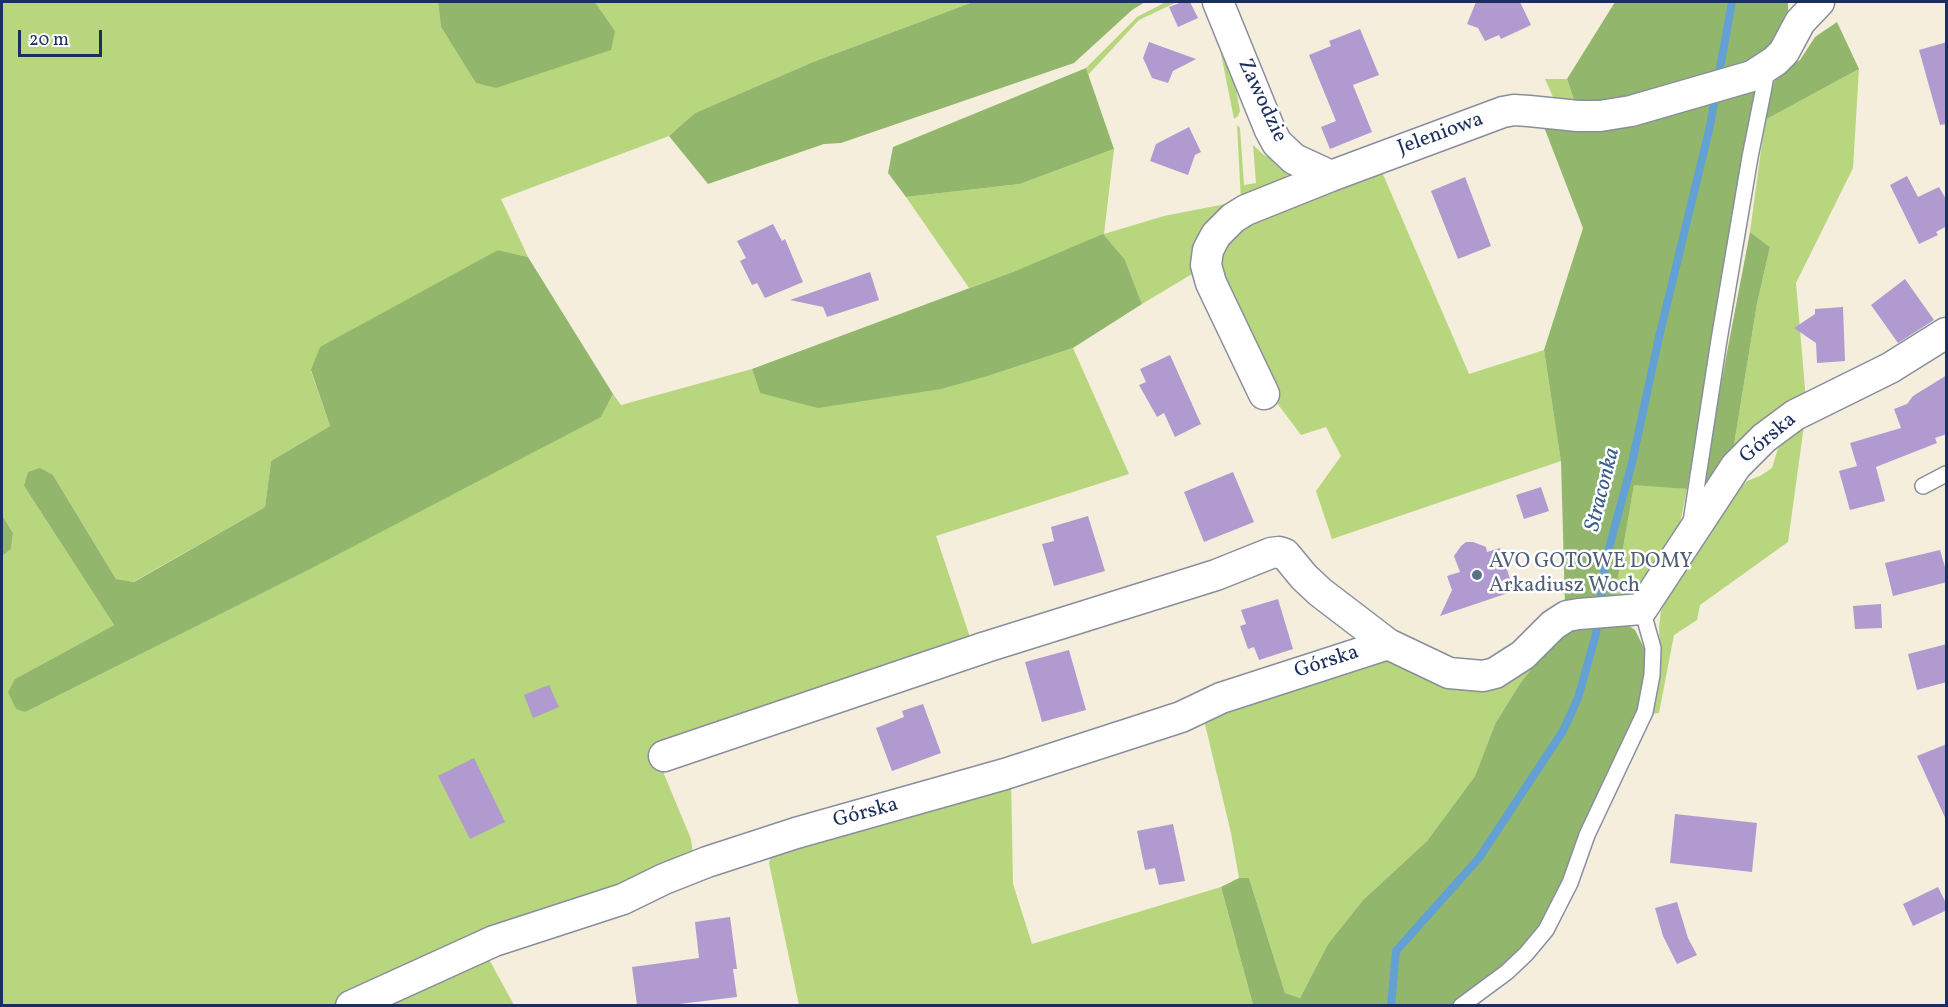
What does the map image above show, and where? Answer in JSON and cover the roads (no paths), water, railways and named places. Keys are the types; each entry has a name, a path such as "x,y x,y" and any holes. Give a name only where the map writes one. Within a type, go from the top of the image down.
{"street":[{"name":"Zawodzie","path":"1218,2 1277,143 1293,159 1331,176"},
{"name":"Jeleniowa","path":"1264,394 1210,283 1206,265 1208,250 1223,227 1240,214 1331,176 1503,112 1522,110 1600,116 1631,111 1758,72 1784,51 1800,22 1819,2"},
{"name":"Górska","path":"664,756 986,647 1216,575 1271,553 1279,552 1285,554 1320,592 1388,644 1449,673 1483,676 1507,666 1524,655 1554,625 1567,616 1631,610 1688,539 1737,466 1764,438 1796,415 1890,368 1947,333"},
{"name":"Górska","path":"351,1005 494,941 623,899 707,862 796,833 1005,774 1181,717 1221,698 1388,644"}],"lane":[{"path":"1688,539 1721,329 1765,81 1758,72"},
{"path":"1923,486 1947,474"},
{"path":"1461,1005 1507,972 1546,930 1566,891 1587,835 1645,712 1652,675 1653,648 1631,610"}],"waterway":[{"name":"Straconka","path":"1718,79 1732,2"},
{"name":"Straconka","path":"1600,606 1606,559 1632,463 1716,92"},
{"name":"Straconka","path":"1391,1006 1396,951 1479,858 1563,731 1578,698 1598,619"}],"place":[{"name":"AVO GOTOWE DOMY Arkadiusz Woch","path":"1477,575"}]}
